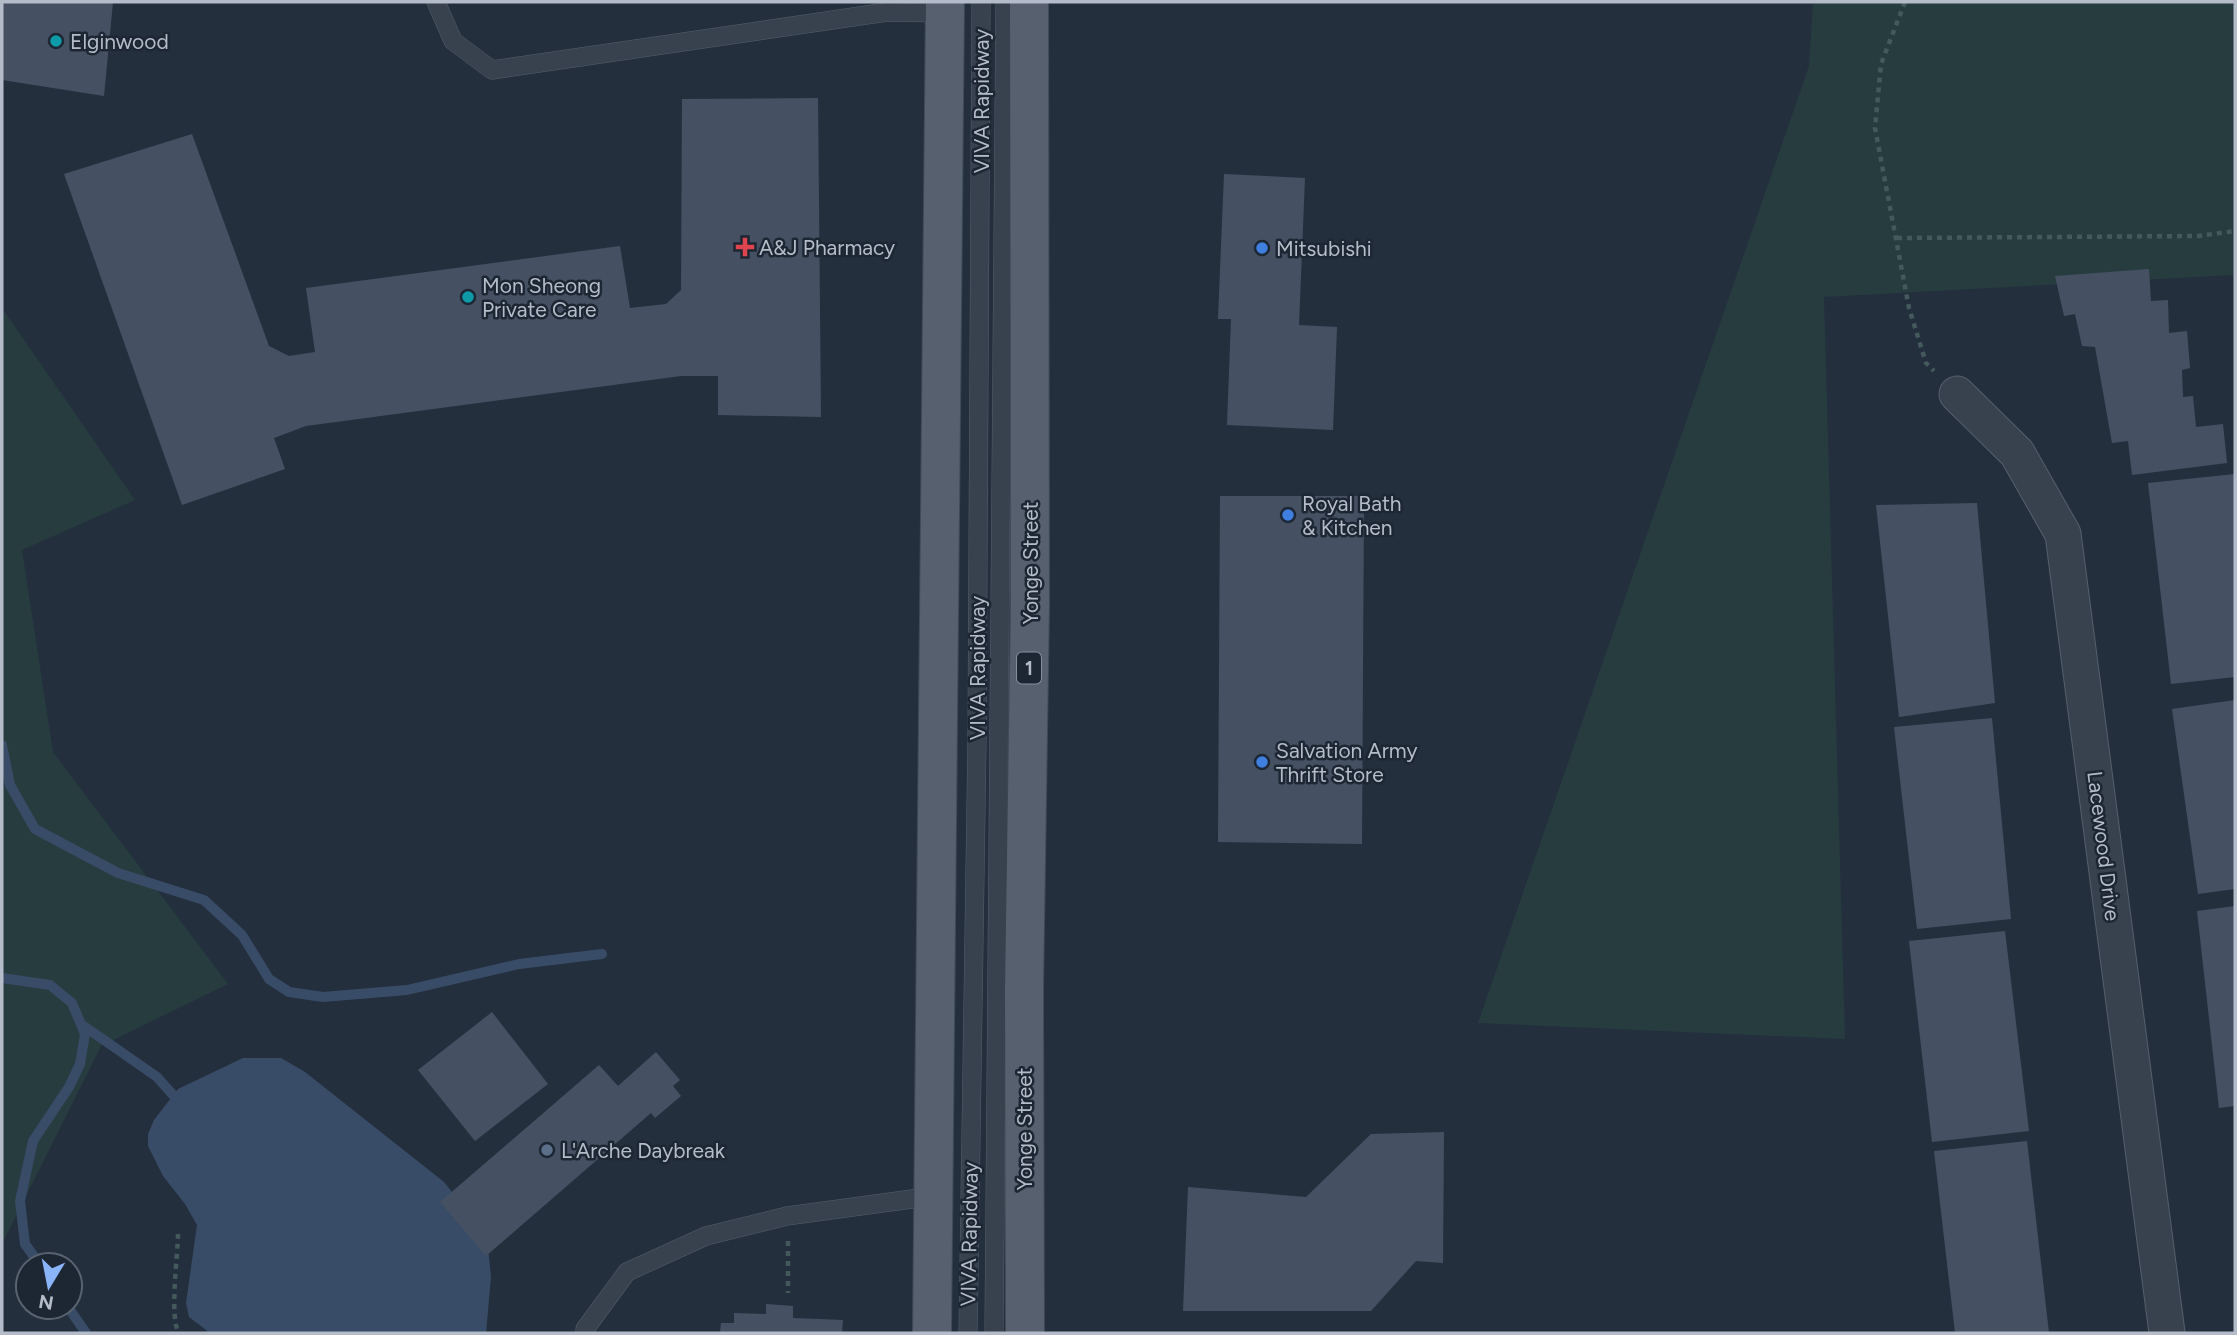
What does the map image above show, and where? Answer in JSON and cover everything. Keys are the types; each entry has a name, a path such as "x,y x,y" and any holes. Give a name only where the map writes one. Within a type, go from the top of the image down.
{"main road":[{"name":"Yonge Street","path":"1025,1333 1024,1001 1030,605 1029,2"},
{"path":"932,1333 945,7"}],"street":[{"name":"Lacewood Drive","path":"1957,394 2017,453 2063,534 2168,1333"}],"lane":[{"path":"436,2 453,41 492,70 887,12 945,7"},
{"name":"VIVA Rapidway","path":"968,1333 977,741 981,2"},
{"name":"VIVA Rapidway","path":"994,1333 1004,2"},
{"path":"585,1333 585,1329 627,1272 706,1236 787,1216 934,1196"}],"path":[{"path":"1905,2 1881,64 1875,128 1909,308 1926,363 1957,394"},
{"path":"1897,238 2198,236 2235,231"},
{"path":"787,1216 788,1293"},
{"path":"178,1234 175,1309 176,1329 179,1333"}],"green space":[{"path":"1813,2 2235,2 2235,275 1824,297 1845,1039 1478,1023 1809,66"},
{"path":"2,308 135,500 22,550 53,752 228,984 101,1046 2,1244"}],"water":[{"path":"243,1058 281,1058 305,1072 444,1182 487,1237 491,1277 486,1333 210,1333 189,1317 186,1303 197,1225 185,1204 163,1176 148,1146 148,1134 154,1120 178,1089"}],"building":[{"name":"Elginwood","path":"2,2 113,2 104,96 2,80"},
{"name":"Mon Sheong Private Care","path":"818,98 821,417 718,415 718,376 681,376 306,426 274,438 285,469 182,505 64,174 192,134 269,346 289,356 315,352 306,288 620,246 630,308 666,304 681,290 682,99"},
{"name":"Mitsubishi","path":"1224,174 1305,178 1299,325 1337,327 1333,430 1227,425 1231,319 1218,319"},
{"path":"2149,269 2151,301 2168,300 2169,333 2187,331 2190,368 2182,370 2183,397 2193,396 2196,427 2223,424 2227,463 2132,475 2128,441 2112,443 2095,347 2082,346 2075,314 2064,316 2055,276"},
{"path":"2235,474 2235,677 2171,684 2148,483"},
{"path":"1220,496 1364,496 1362,844 1218,842"},
{"path":"1977,503 1995,703 1899,717 1876,505"},
{"path":"2235,700 2235,889 2198,894 2172,709"},
{"path":"1992,718 2011,919 1917,929 1894,727"},
{"path":"2235,906 2235,1106 2219,1108 2197,911"},
{"path":"2005,931 2029,1131 1932,1142 1909,941"},
{"path":"492,1012 548,1084 475,1141 418,1070"},
{"path":"656,1052 680,1080 673,1086 681,1096 655,1118 651,1113 486,1256 440,1202 599,1065 618,1086"},
{"path":"1444,1132 1443,1263 1416,1261 1371,1311 1183,1311 1188,1187 1306,1197 1371,1134"},
{"path":"2027,1141 2049,1333 1955,1333 1934,1151"},
{"path":"766,1304 793,1306 793,1318 843,1320 842,1333 720,1333 721,1323 734,1323 734,1313 766,1314"}],"waterway":[{"path":"2,745 10,785 35,829 118,873 204,900 242,935 269,979 289,992 323,997 407,990 519,964 602,954"},
{"path":"2,978 50,985 72,1003 85,1034 80,1064 69,1087 33,1141 20,1201 25,1244 30,1251"},
{"path":"81,1024 157,1077 173,1095"},
{"path":"78,1321 86,1333"}],"place":[{"name":"Elginwood","path":"56,41"},
{"name":"A&J Pharmacy","path":"745,247"},
{"name":"Mitsubishi","path":"1262,248"},
{"name":"Mon Sheong Private Care","path":"468,297"},
{"name":"Royal Bath & Kitchen","path":"1288,515"},
{"name":"Salvation Army Thrift Store","path":"1262,762"},
{"name":"L'Arche Daybreak","path":"547,1150"}]}
